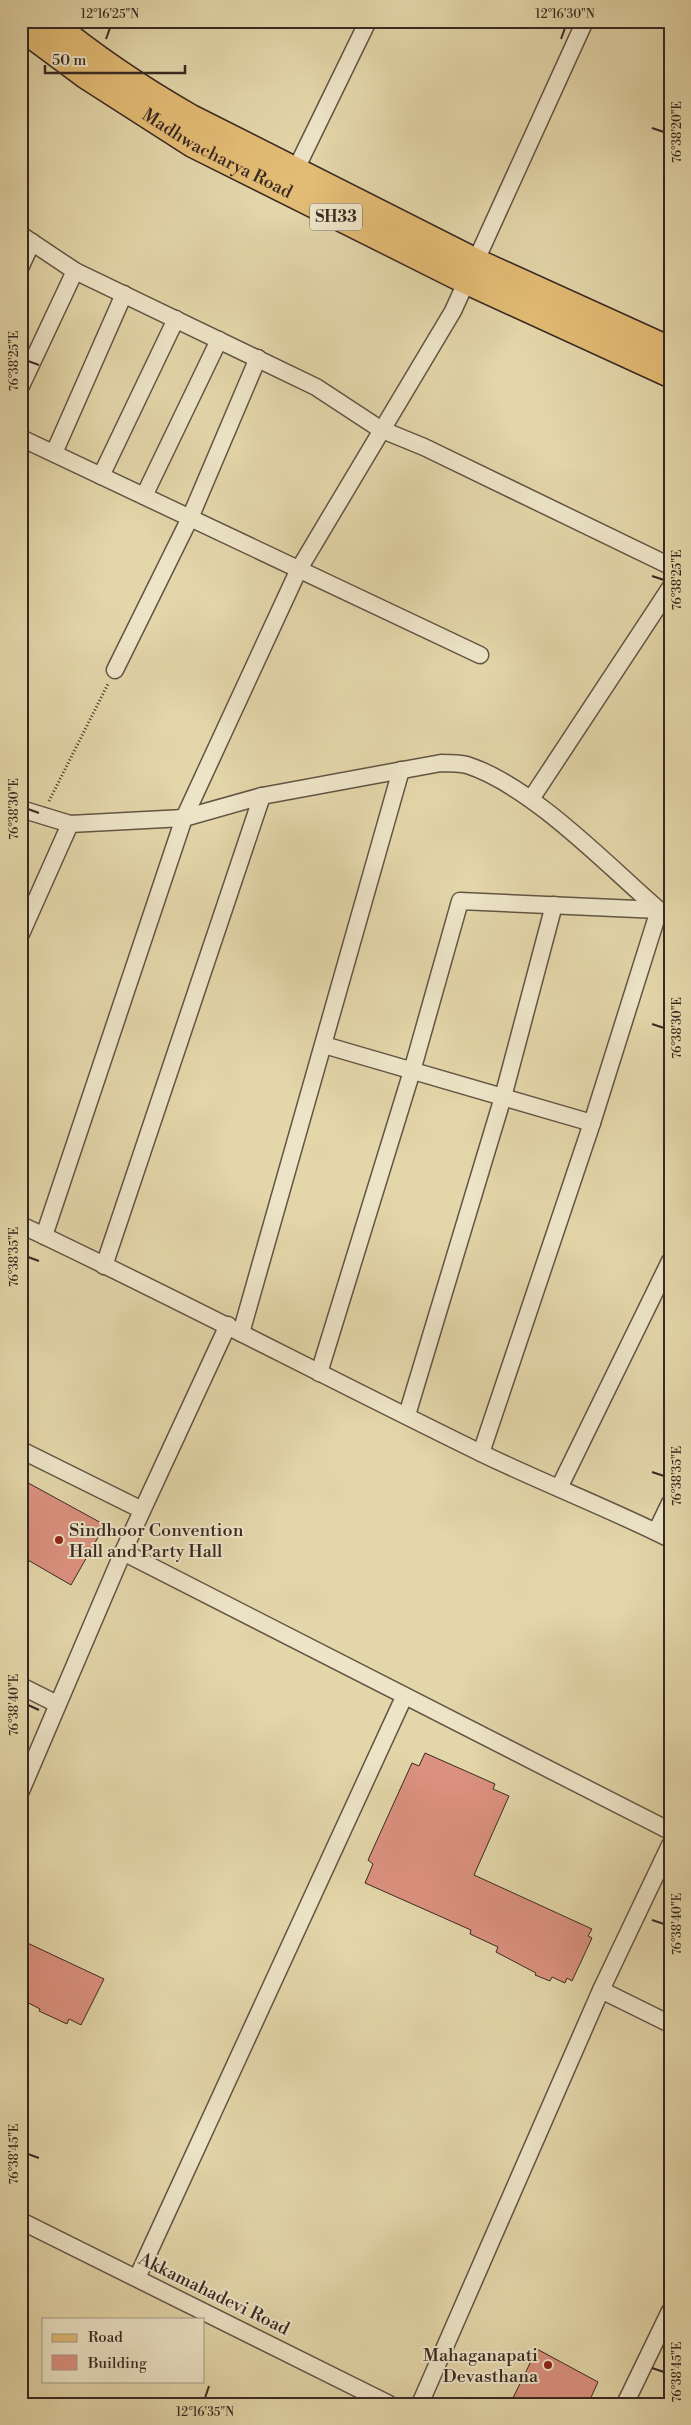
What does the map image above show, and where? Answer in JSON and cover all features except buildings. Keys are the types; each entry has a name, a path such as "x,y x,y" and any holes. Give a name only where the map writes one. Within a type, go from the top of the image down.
{"main road":[{"name":"Madhwacharya Road","path":"49,21 89,54 145,92 295,171 472,271 670,374"},
{"name":"Madhwacharya Road","path":"21,27 87,76 192,144 472,271 670,350"}],"street":[{"path":"295,171 368,21"},
{"path":"44,1236 184,818 299,570 380,429 453,311 585,21"},
{"path":"21,266 27,239 75,271 316,387 380,429 424,447 670,566"},
{"path":"21,386 75,271"},
{"path":"54,453 124,294"},
{"path":"101,476 176,319"},
{"path":"144,496 219,340"},
{"path":"115,670 190,518 258,358"},
{"path":"21,438 480,655"},
{"path":"531,799 670,588"},
{"path":"21,808 70,824 184,818 262,796 441,763 466,764 489,774 531,799 664,913"},
{"path":"21,1791 142,1510 235,1329 324,1046 401,770"},
{"path":"104,1266 262,796"},
{"path":"21,934 70,824"},
{"path":"319,1373 412,1071 460,901 554,905 664,913"},
{"path":"406,1415 503,1097 554,905"},
{"path":"481,1453 664,913"},
{"path":"324,1046 592,1123"},
{"path":"21,1225 235,1329 481,1453 663,1535 670,1503"},
{"path":"559,1488 670,1262"},
{"path":"21,1450 142,1510"},
{"path":"123,1552 670,1831"},
{"path":"21,1686 57,1704"},
{"path":"137,2278 404,1697"},
{"path":"420,2404 601,1990 670,1845"},
{"path":"601,1990 670,2024"},
{"name":"Akkamahadevi Road","path":"21,2221 389,2404"},
{"path":"625,2404 670,2311"}],"path":[{"path":"42,814 115,670"}],"place":[{"name":"Sindhoor Convention Hall and Party Hall","path":"59,1540"},
{"name":"Mahaganapati Devasthana","path":"548,2365"}]}
